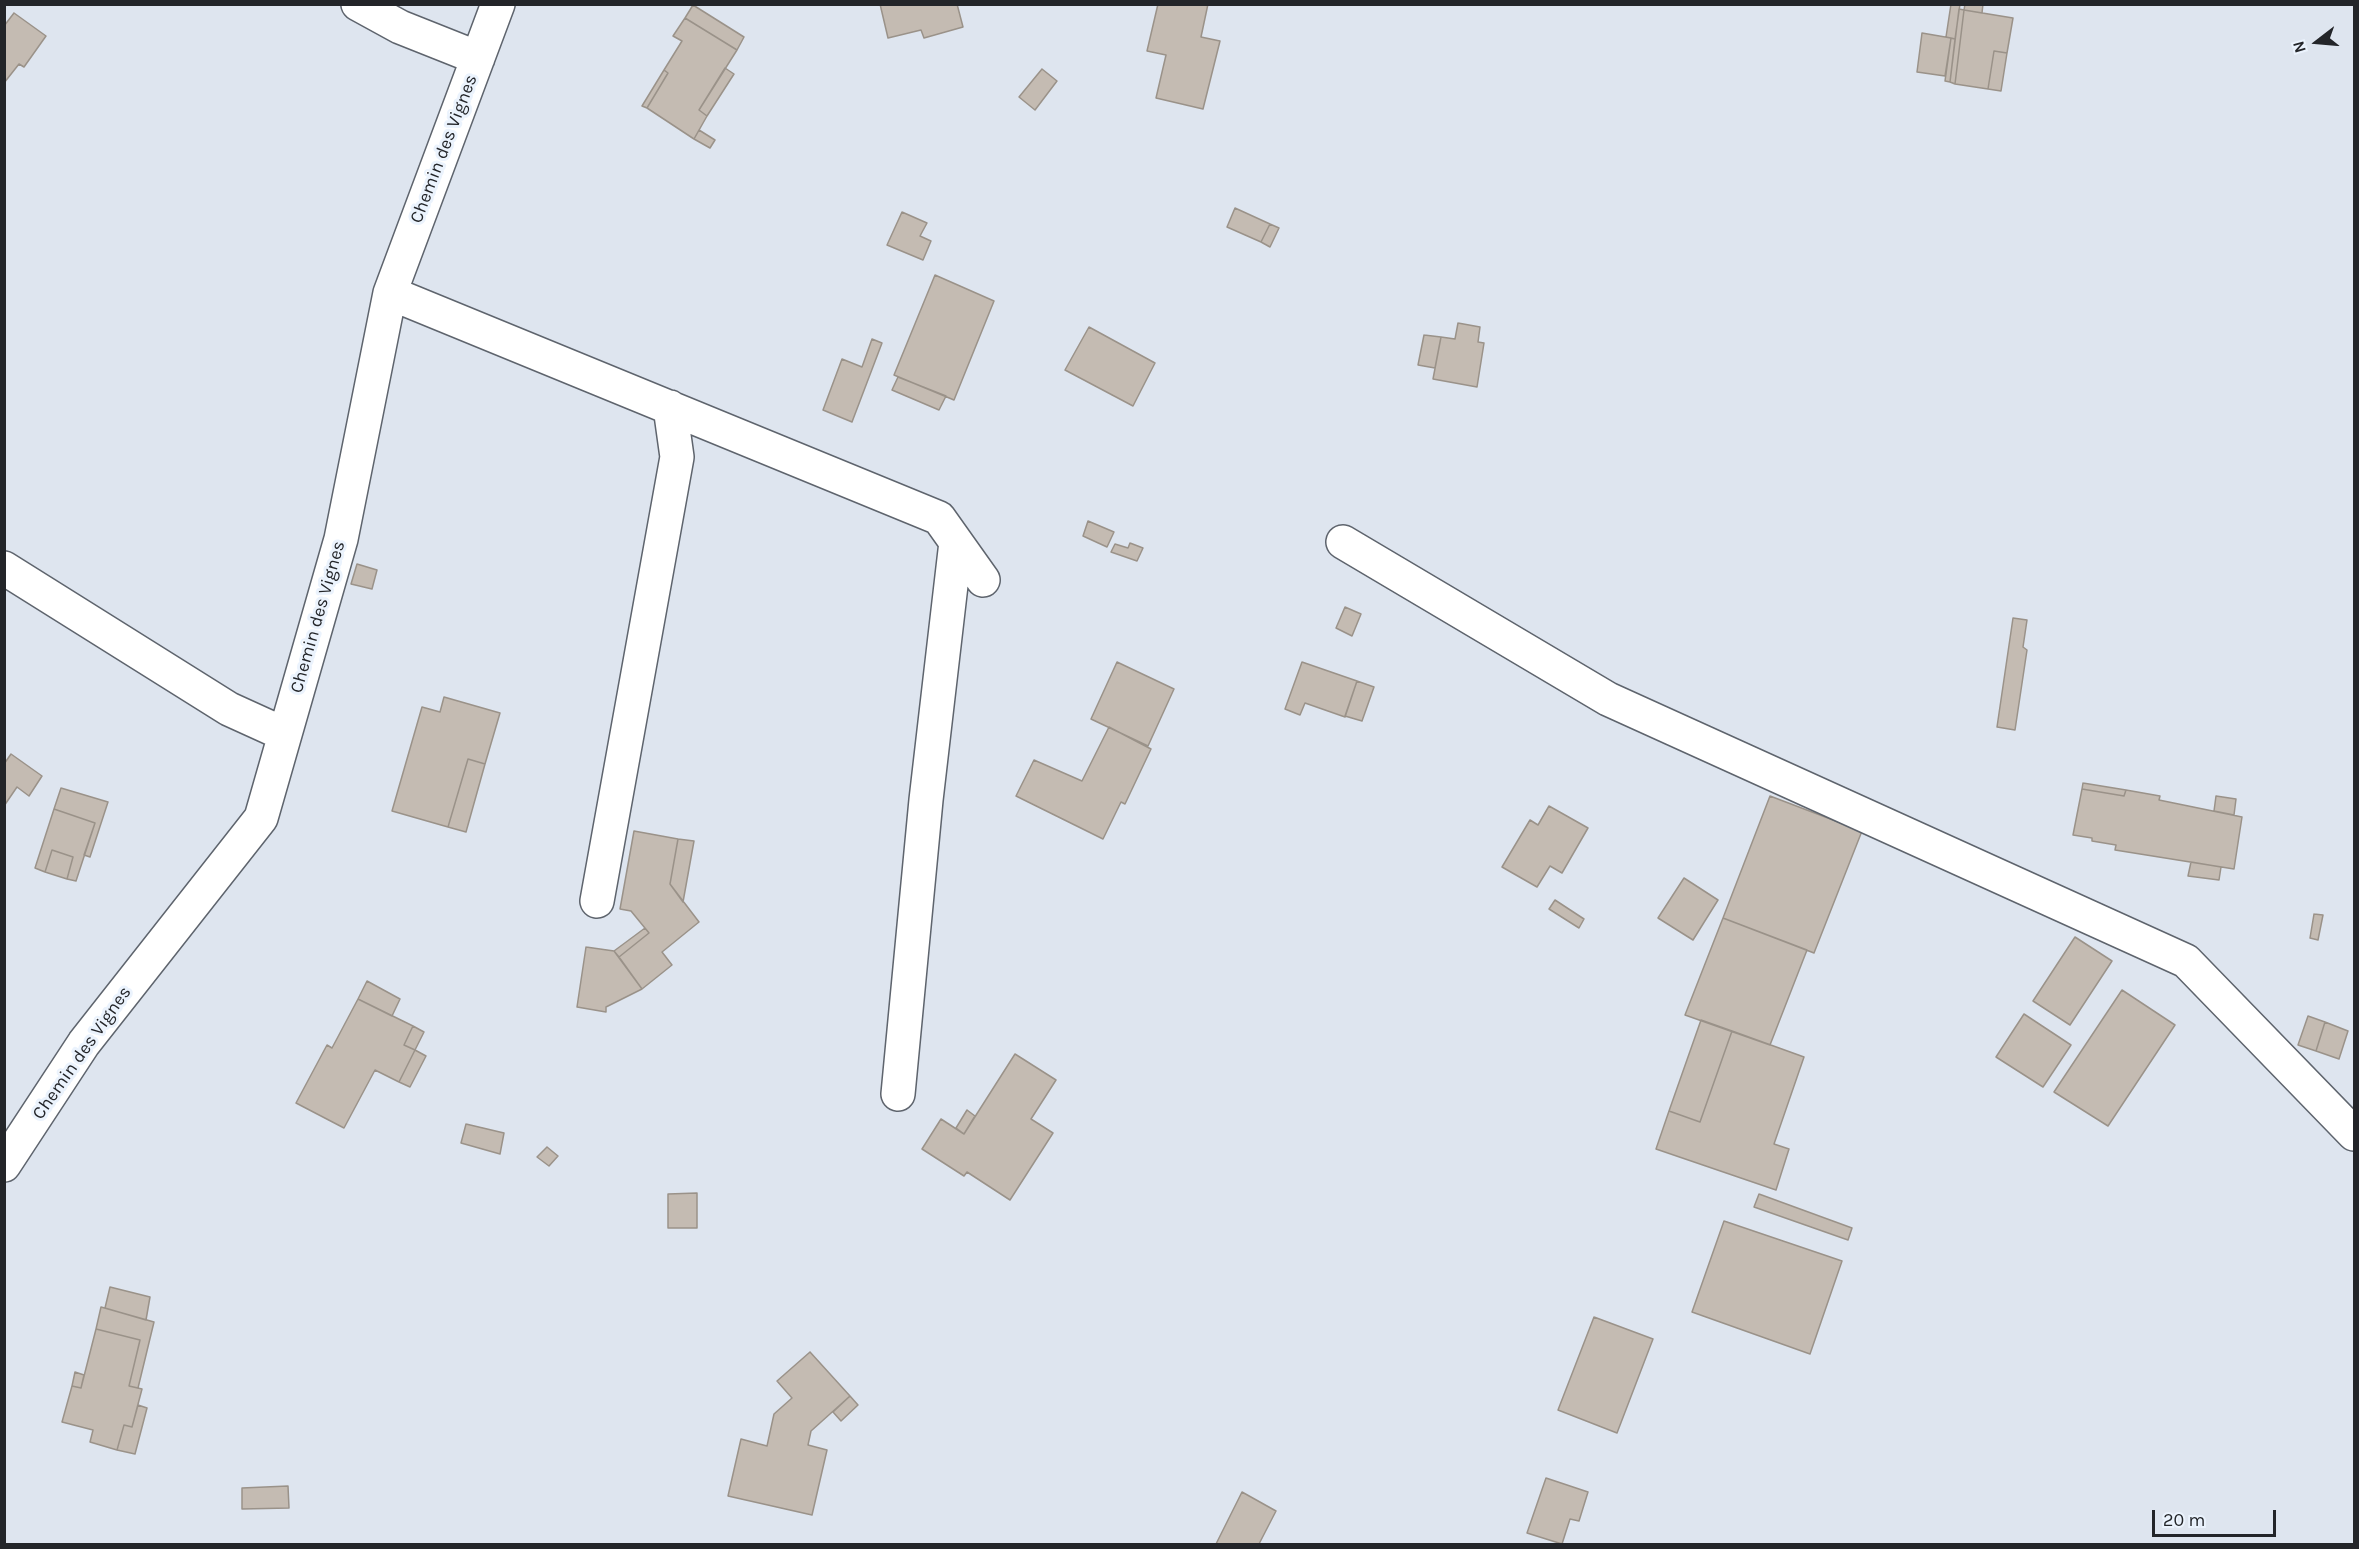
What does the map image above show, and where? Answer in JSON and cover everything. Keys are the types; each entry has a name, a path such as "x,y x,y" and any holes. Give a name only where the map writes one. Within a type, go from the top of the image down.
{"street":[{"path":"358,4 400,27 478,58"},
{"name":"Chemin des Vignes","path":"4,1165 84,1043 261,818 340,539 390,293 498,4"},
{"path":"390,293 939,518 983,580"},
{"path":"597,901 677,457 670,407"},
{"path":"898,1094 926,800 956,542"},
{"path":"1343,542 1608,699 2186,961 2355,1134"},
{"path":"4,568 229,709 284,734"}],"building":[{"path":"880,4 957,4 963,27 924,38 921,30 888,38"},
{"path":"1158,4 1208,4 1201,37 1220,41 1203,109 1156,98 1166,55 1147,51"},
{"path":"1951,4 1960,4 1955,39 1946,37"},
{"path":"1965,4 1983,4 1982,13 1964,10"},
{"path":"693,5 744,37 737,50 685,18"},
{"path":"1959,9 1964,10 1955,84 1950,82"},
{"path":"1964,10 2013,18 2007,53 1994,51 1988,89 1955,84"},
{"path":"14,13 46,36 24,67 19,64 4,83 4,26"},
{"path":"685,18 737,50 699,110 707,116 694,139 647,108 668,73 664,70 682,41 673,36"},
{"path":"1922,33 1951,38 1945,76 1917,72"},
{"path":"1951,38 1955,39 1950,82 1945,81"},
{"path":"1994,51 2007,53 2001,91 1988,89"},
{"path":"725,68 734,74 707,116 699,110"},
{"path":"1042,69 1057,81 1035,110 1019,97"},
{"path":"664,70 668,73 647,108 642,106"},
{"path":"699,130 715,140 710,148 694,139"},
{"path":"1235,208 1270,224 1261,242 1227,227"},
{"path":"902,212 927,223 920,236 931,241 923,260 887,245"},
{"path":"1270,224 1279,228 1270,247 1261,242"},
{"path":"935,275 994,301 954,400 894,375"},
{"path":"1458,323 1480,327 1478,342 1484,343 1477,387 1433,379 1441,337 1455,339"},
{"path":"1089,327 1155,363 1133,406 1065,370"},
{"path":"1424,335 1441,337 1435,368 1418,365"},
{"path":"872,339 882,343 852,422 823,410 842,359 862,367"},
{"path":"898,377 946,396 939,410 892,390"},
{"path":"1088,521 1114,532 1107,547 1083,536"},
{"path":"1130,543 1143,548 1137,561 1111,552 1115,544 1128,548"},
{"path":"357,564 377,570 372,589 351,584"},
{"path":"1345,607 1361,614 1352,636 1336,628"},
{"path":"2013,618 2027,620 2023,647 2027,650 2015,730 1997,727"},
{"path":"1117,662 1174,689 1148,746 1091,719"},
{"path":"1302,662 1357,681 1345,717 1305,703 1300,715 1285,709"},
{"path":"1357,681 1374,687 1362,721 1345,716"},
{"path":"444,697 500,713 485,764 468,759 448,827 392,811 422,707 440,712"},
{"path":"1109,727 1151,749 1125,804 1121,802 1103,839 1016,796 1034,760 1082,781"},
{"path":"11,754 42,776 29,796 17,787 4,806 4,764"},
{"path":"468,759 485,764 466,832 448,827"},
{"path":"2083,783 2126,790 2124,796 2082,789"},
{"path":"61,788 108,802 90,857 84,855 95,823 54,809"},
{"path":"2082,789 2124,796 2126,790 2160,796 2159,800 2242,817 2234,869 2115,850 2116,845 2073,835"},
{"path":"1770,796 1862,831 1814,953 1723,918"},
{"path":"2216,796 2236,799 2234,815 2214,811"},
{"path":"1549,806 1588,828 1562,873 1550,866 1537,887 1502,867 1530,820 1538,825"},
{"path":"54,809 95,823 76,881 67,879 73,857 52,850 45,872 35,868"},
{"path":"634,831 678,839 670,884 699,922 662,952 672,965 642,989 619,957 649,933 631,911 620,909"},
{"path":"678,839 694,841 683,902 670,884"},
{"path":"52,850 73,857 67,879 45,872"},
{"path":"2191,862 2221,867 2219,880 2188,876"},
{"path":"1684,878 1718,900 1693,940 1658,918"},
{"path":"1555,900 1584,919 1579,928 1549,909"},
{"path":"2314,914 2323,915 2318,940 2310,938"},
{"path":"1723,918 1807,950 1770,1045 1685,1015"},
{"path":"645,928 649,933 619,957 614,951"},
{"path":"2075,937 2112,961 2070,1025 2033,1001"},
{"path":"586,947 614,951 642,989 606,1007 606,1012 577,1007"},
{"path":"367,981 400,999 392,1016 358,999"},
{"path":"2122,990 2175,1025 2108,1126 2054,1092"},
{"path":"358,999 413,1026 404,1045 415,1050 399,1082 375,1070 344,1128 296,1103 327,1045 332,1048"},
{"path":"2024,1014 2071,1045 2043,1087 1996,1057"},
{"path":"2308,1016 2325,1022 2316,1051 2298,1045"},
{"path":"1701,1020 1732,1031 1700,1122 1669,1111"},
{"path":"2325,1022 2348,1031 2339,1059 2316,1051"},
{"path":"413,1026 424,1032 415,1050 404,1045"},
{"path":"1732,1031 1804,1057 1774,1144 1789,1149 1776,1190 1656,1149 1669,1111 1700,1122"},
{"path":"415,1050 426,1056 410,1087 399,1082"},
{"path":"1015,1054 1056,1080 1031,1119 1053,1133 1010,1200 967,1172 964,1176 922,1149 941,1119 964,1134"},
{"path":"967,1110 975,1116 964,1134 956,1128"},
{"path":"466,1124 504,1133 500,1154 461,1143"},
{"path":"547,1147 558,1156 549,1166 537,1157"},
{"path":"697,1193 697,1228 668,1228 668,1194"},
{"path":"1759,1194 1852,1228 1848,1240 1754,1207"},
{"path":"1724,1221 1842,1261 1810,1354 1692,1312"},
{"path":"110,1287 150,1297 146,1320 105,1308"},
{"path":"101,1307 154,1322 138,1388 129,1386 140,1340 96,1329"},
{"path":"1594,1317 1653,1339 1617,1433 1558,1410"},
{"path":"96,1329 140,1340 129,1386 142,1389 132,1427 124,1425 117,1450 90,1442 93,1430 62,1422 72,1386 81,1388"},
{"path":"810,1352 850,1396 811,1431 808,1445 827,1450 812,1515 728,1496 741,1439 767,1446 774,1414 792,1398 777,1381"},
{"path":"75,1372 84,1375 81,1388 72,1386"},
{"path":"850,1396 858,1405 841,1421 833,1412"},
{"path":"138,1405 147,1408 135,1454 117,1450 124,1425 132,1427"},
{"path":"1546,1478 1588,1492 1579,1521 1570,1519 1562,1544 1527,1533"},
{"path":"288,1486 289,1508 242,1509 242,1488"},
{"path":"1242,1492 1276,1511 1259,1544 1216,1544"}]}
